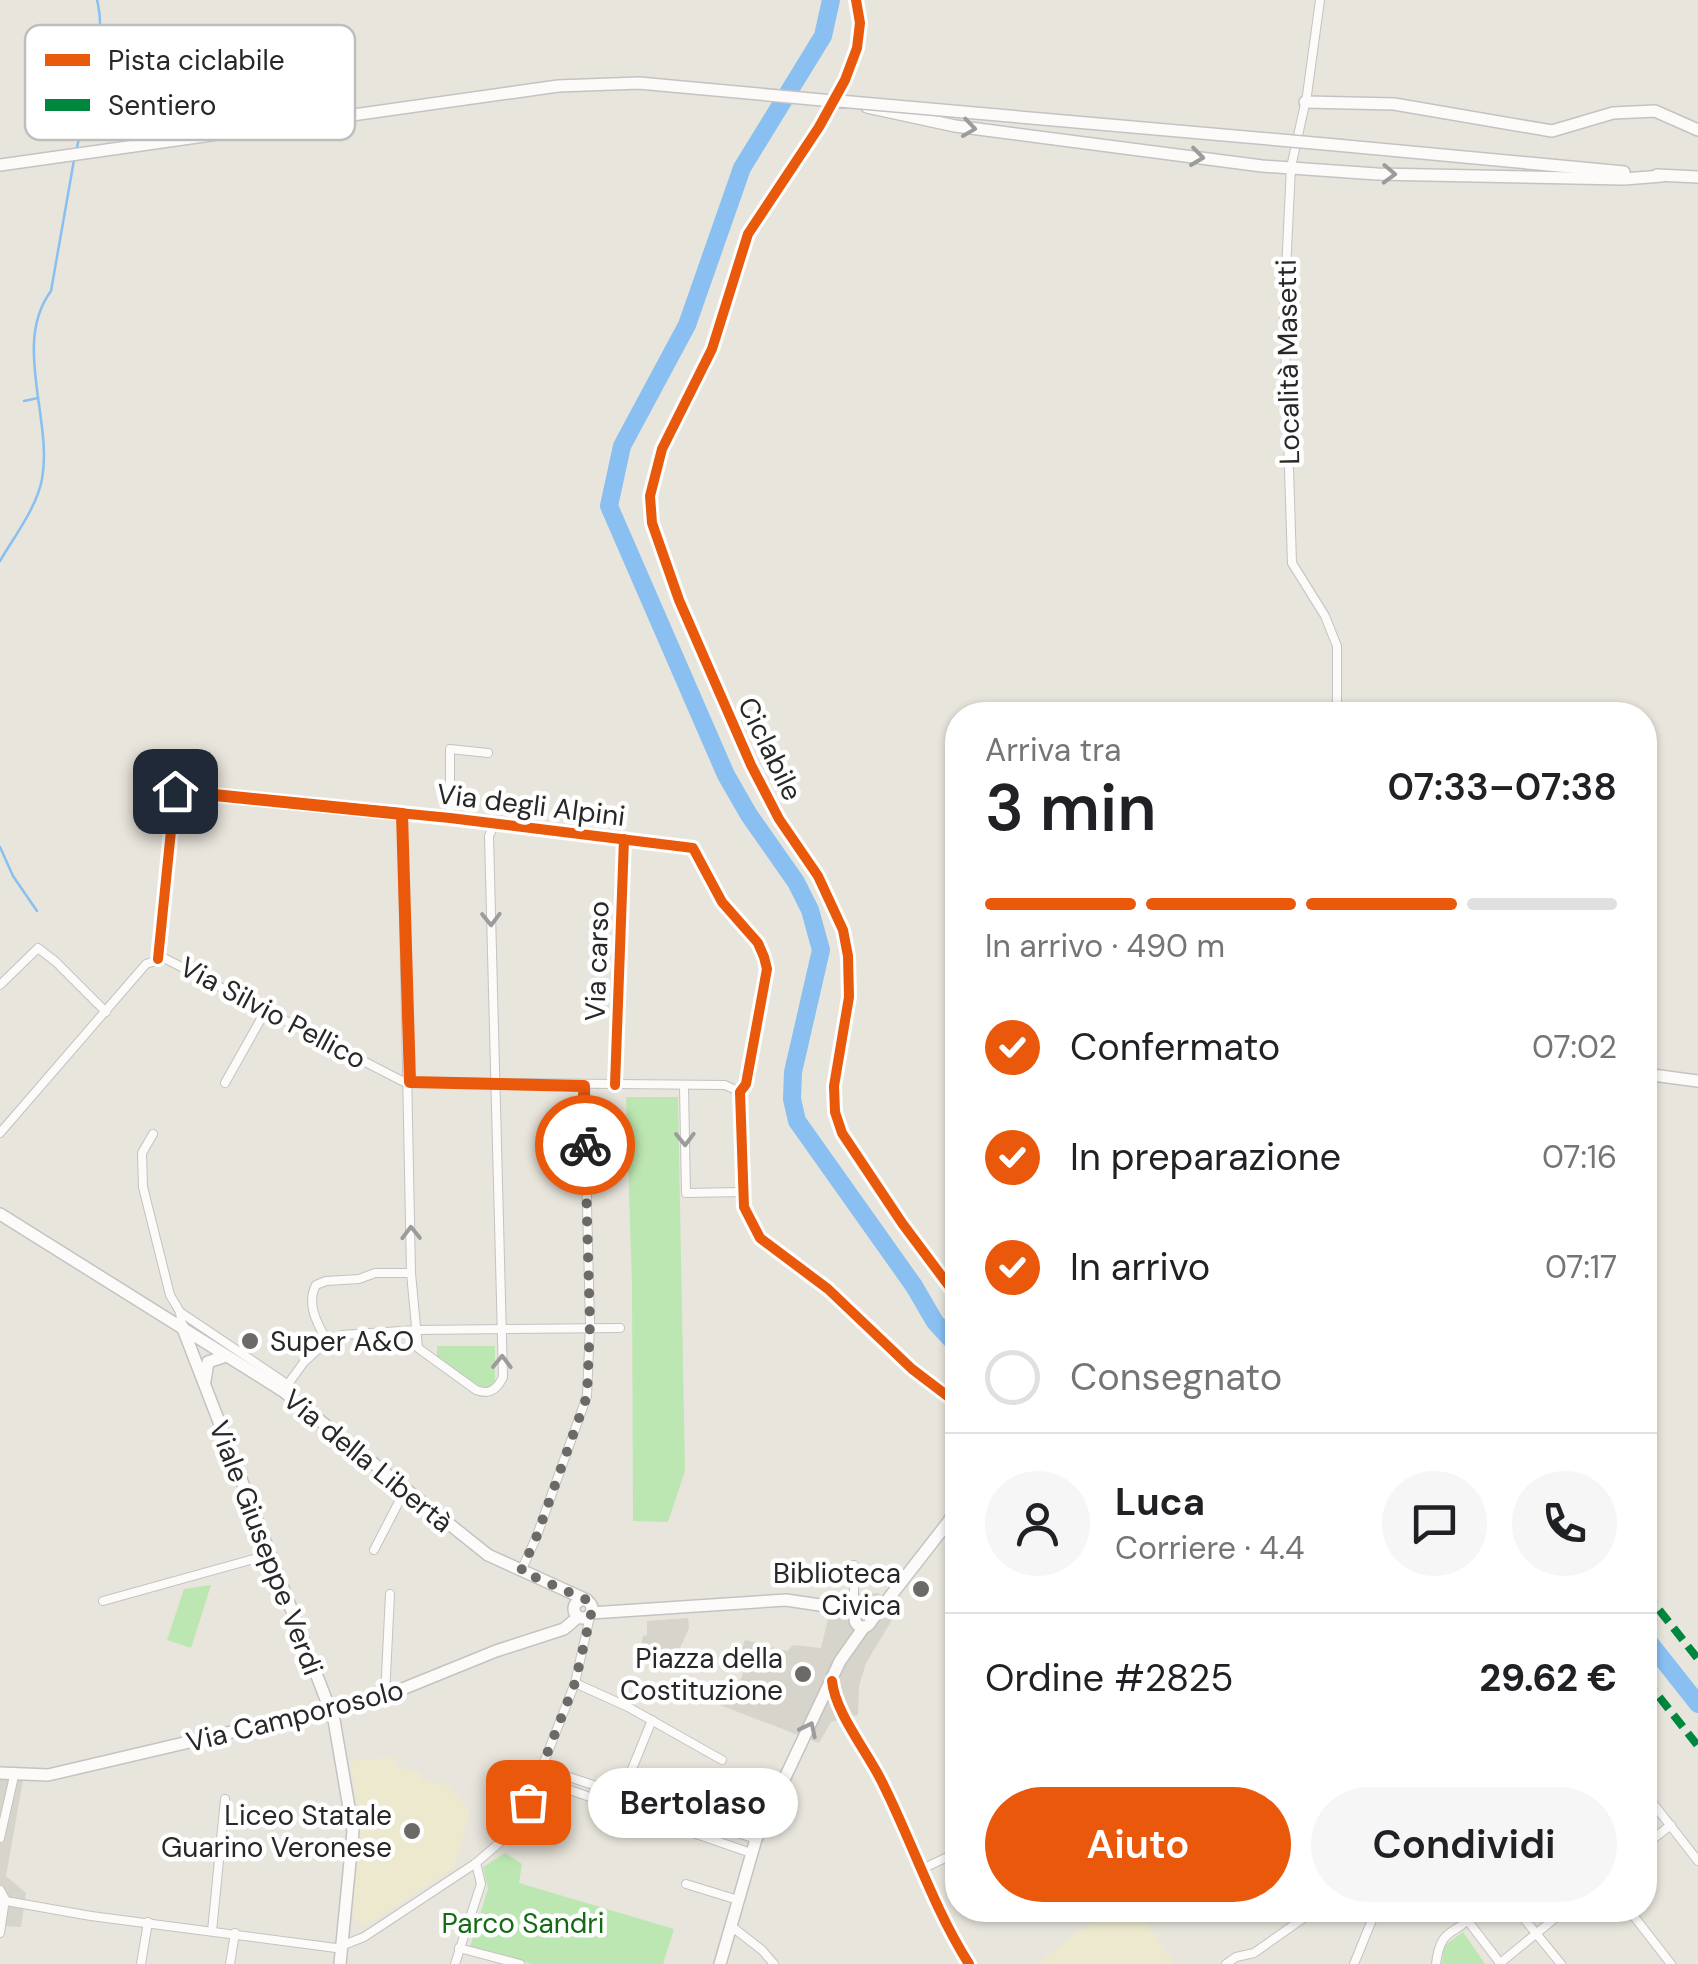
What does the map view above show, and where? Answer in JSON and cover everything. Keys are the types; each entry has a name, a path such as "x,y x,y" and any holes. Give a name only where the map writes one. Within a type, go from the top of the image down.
{"main road":[{"path":"355,114 558,86 639,84 1698,177"},
{"path":"839,101 955,126 1291,167 1415,174 1624,179 1662,176"},
{"path":"1305,102 1394,104 1552,131 1613,113 1654,112 1698,130"},
{"path":"0,164 177,140"},
{"path":"1657,1076 1698,1081"},
{"name":"Via della Libertà","path":"0,1214 212,1343 226,1356 285,1388 488,1555 558,1586 587,1611"},
{"name":"Viale Giuseppe Verdi","path":"182,1326 330,1711 342,1753 353,1830 340,1964"},
{"name":"Viale Giuseppe Verdi","path":"205,1385 212,1343"},
{"path":"208,1362 226,1356"},
{"path":"720,1964 756,1839 860,1616 890,1595 945,1533"},
{"name":"Via Camporosolo","path":"0,1773 48,1775 386,1696 564,1629 587,1611 758,1601 832,1605 860,1616"}],"street":[{"name":"Località Masetti","path":"1320,0 1291,167 1284,312 1289,538 1292,563 1325,616 1338,646 1337,702"},
{"path":"450,818 450,749 488,753"},
{"name":"Via degli Alpini","path":"158,959 172,794 178,790 693,848 722,902 758,943 767,969 746,1084 740,1092"},
{"path":"402,814 411,1272 416,1330 421,1352 485,1393 493,1390 503,1377 489,836 495,824"},
{"name":"Via carso","path":"615,1086 624,838"},
{"path":"0,985 38,948 106,1012"},
{"name":"Via Silvio Pellico","path":"0,1133 146,964 169,958 410,1082 725,1085 740,1092"},
{"path":"225,1083 266,1010"},
{"path":"521,1571 587,1396 584,1086"},
{"path":"684,1086 686,1193 743,1192"},
{"path":"740,1092 744,1207 760,1238 828,1290 912,1369 945,1394"},
{"path":"153,1134 142,1152 142,1187 170,1295 180,1312 212,1343 285,1388 304,1362 328,1340 342,1335 416,1330 620,1328"},
{"path":"328,1340 314,1312 311,1297 316,1285 375,1273 411,1272"},
{"path":"180,1312 182,1326"},
{"path":"374,1550 405,1490"},
{"path":"103,1601 268,1555"},
{"path":"854,1565 860,1616"},
{"path":"386,1696 390,1594"},
{"path":"0,1932 2,1896 91,1916 336,1948 364,1937 476,1864 519,1826 575,1683 587,1634 587,1611"},
{"path":"832,1682 836,1702 882,1782 946,1926 969,1964"},
{"path":"575,1683 722,1760"},
{"path":"618,1805 652,1720"},
{"path":"542,1768 756,1839"},
{"path":"0,1838 14,1776"},
{"path":"538,1779 751,1853"},
{"path":"212,1931 226,1799"},
{"path":"1657,1808 1698,1861"},
{"path":"676,1825 679,1813"},
{"path":"1657,1835 1670,1825"},
{"path":"922,1869 945,1858"},
{"path":"455,1964 479,1894 476,1864"},
{"path":"686,1884 738,1900"},
{"path":"142,1964 148,1922"},
{"path":"1226,1964 1254,1953 1298,1922"},
{"path":"1354,1964 1371,1922"},
{"path":"1436,1964 1438,1943 1447,1932 1466,1922"},
{"path":"1469,1922 1500,1963 1551,1922"},
{"path":"1526,1922 1561,1964"},
{"path":"1638,1922 1671,1964"},
{"path":"731,1926 774,1964"},
{"path":"230,1964 235,1933"},
{"path":"459,1948 520,1964"}],"shaded area":[{"name":"Piazza della Costituzione","path":"878,1593 898,1610 866,1663 859,1686 858,1715 831,1722 819,1743 720,1705 726,1687 737,1690 747,1662 739,1658 745,1640 761,1644 767,1651 772,1647 787,1651 793,1645 821,1648 834,1594"},
{"path":"688,1618 689,1628 675,1659 637,1664 643,1636 647,1635 647,1621"},
{"name":"Liceo Statale Guarino Veronese","path":"394,1757 396,1767 420,1773 421,1780 447,1785 470,1810 455,1867 366,1926 353,1919 359,1817 350,1761"},
{"path":"0,1777 23,1780 6,1876 26,1893 21,1927 0,1926"},
{"path":"1091,1922 1146,1922 1175,1964 1037,1964"}],"green space":[{"path":"626,1097 678,1097 685,1471 668,1522 633,1521"},
{"path":"437,1346 495,1346 495,1383 484,1389 437,1358"},
{"path":"211,1585 191,1648 167,1640 184,1589"},
{"name":"Parco Sandri","path":"505,1853 522,1864 519,1883 674,1929 663,1964 532,1964 470,1947 488,1889 483,1867"},
{"path":"1463,1932 1485,1964 1442,1964 1444,1946"}],"waterway":[{"path":"97,0 100,25"},
{"path":"831,0 823,36 742,168 687,325 622,446 609,506 726,775 810,910 821,950 793,1072 792,1099 797,1121 945,1333"},
{"path":"77,147 79,140"},
{"path":"0,561 30,511 42,479 43,432 35,334 51,291 74,160"},
{"path":"24,401 38,398"},
{"path":"0,847 13,876 37,911"},
{"path":"1657,1652 1698,1704"}],"marked path":[{"path":"1657,1607 1698,1659"},
{"path":"1657,1694 1698,1746"}],"cycle path":[{"name":"Ciclabile","path":"856,0 860,23 857,48 845,80 819,127 748,234 712,349 662,449 650,496 652,523 679,600 751,765 779,819 818,876 843,930 849,997 834,1086 835,1112 842,1133 945,1281"},
{"path":"158,959 175,791 450,818 693,848 722,902 758,943 767,969 746,1084 740,1092 744,1207 760,1238 828,1289 912,1369 945,1394"},
{"path":"615,1085 624,839"},
{"path":"832,1681 839,1706 883,1784 945,1920"},
{"path":"946,1922 969,1964"}],"way so far":[{"path":"528,1802 575,1683 592,1610 587,1600 521,1571 587,1396 590,1324 585,1145"}],"place":[{"name":"Super A&O","path":"250,1341"},
{"name":"Biblioteca Civica","path":"921,1589"},
{"name":"Piazza della Costituzione","path":"803,1674"},
{"name":"Bertolaso","path":"528,1802"},
{"name":"Liceo Statale Guarino Veronese","path":"412,1831"}],"route":[{"path":"175,791 402,814 410,1082 584,1086 585,1145"}]}
